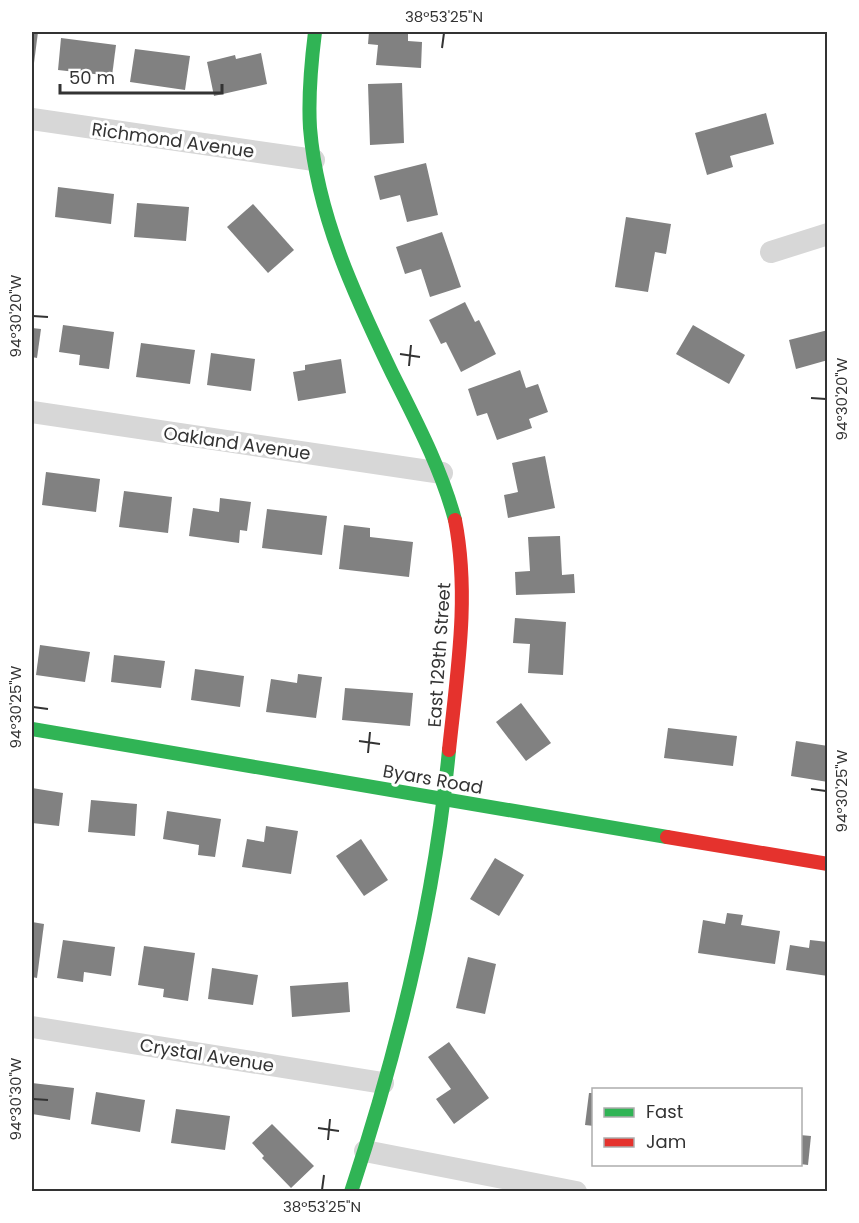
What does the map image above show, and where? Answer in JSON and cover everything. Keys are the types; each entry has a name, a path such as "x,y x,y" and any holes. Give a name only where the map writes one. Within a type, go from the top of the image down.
{"street":[{"name":"East 129th Street","path":"315,32 310,110 314,160 327,219 351,288 442,473 459,539 464,595 445,799 431,889 384,1083 351,1191"},
{"name":"Richmond Avenue","path":"32,119 314,160"},
{"path":"771,252 828,234"},
{"name":"Oakland Avenue","path":"32,412 442,473"},
{"name":"Byars Road","path":"32,729 828,864"},
{"name":"Crystal Avenue","path":"32,1027 384,1083"},
{"path":"365,1151 576,1191"}],"building":[{"path":"32,32 38,32 34,63 32,63"},
{"path":"369,32 408,32 408,41 422,42 421,68 376,65 378,45 368,44"},
{"path":"61,38 116,45 112,76 58,70"},
{"path":"135,49 190,56 185,90 130,82"},
{"path":"261,53 267,84 214,96 207,62 235,55 236,59"},
{"path":"402,83 404,143 370,145 368,84"},
{"path":"766,113 774,144 730,156 733,167 707,175 695,133"},
{"path":"426,163 438,215 407,222 400,195 380,200 374,176"},
{"path":"58,187 114,194 111,224 55,217"},
{"path":"137,203 189,207 186,241 134,237"},
{"path":"253,204 294,250 268,273 227,227"},
{"path":"626,217 671,224 666,254 655,252 648,292 615,287"},
{"path":"442,232 461,287 430,297 421,269 405,274 396,247"},
{"path":"465,302 475,322 479,320 496,354 461,372 446,342 441,344 429,320"},
{"path":"63,325 114,332 109,369 79,365 80,355 59,352"},
{"path":"693,325 745,355 729,384 676,354"},
{"path":"32,328 41,329 37,358 32,357"},
{"path":"828,330 828,360 796,369 789,340"},
{"path":"141,343 195,350 190,384 136,377"},
{"path":"211,353 255,359 251,391 207,385"},
{"path":"341,359 346,393 298,401 293,372 305,370 305,365"},
{"path":"520,370 526,388 538,384 548,412 529,419 532,428 497,440 487,413 477,416 468,389"},
{"path":"545,456 555,508 508,518 504,495 518,492 512,463"},
{"path":"46,472 100,479 96,512 42,505"},
{"path":"124,491 172,497 168,533 119,527"},
{"path":"220,498 251,502 247,531 240,530 239,543 189,536 193,508 219,512"},
{"path":"267,509 327,516 322,555 262,548"},
{"path":"344,525 370,528 370,537 413,542 409,577 339,569"},
{"path":"560,536 562,575 574,574 575,593 516,595 515,572 530,571 528,537"},
{"path":"515,618 566,622 563,675 528,673 530,644 513,643"},
{"path":"40,645 90,652 85,682 36,675"},
{"path":"114,655 165,661 161,688 111,682"},
{"path":"195,669 244,676 240,707 191,700"},
{"path":"298,674 322,677 316,718 266,712 271,679 297,683"},
{"path":"345,688 413,693 410,726 342,720"},
{"path":"521,703 551,743 526,761 496,722"},
{"path":"668,728 737,736 733,766 664,758"},
{"path":"796,741 828,746 828,782 791,776"},
{"path":"32,788 63,793 59,826 32,823"},
{"path":"91,800 137,804 135,836 88,832"},
{"path":"167,811 221,819 215,857 198,855 199,845 163,839"},
{"path":"266,826 298,831 291,874 242,867 247,839 264,842"},
{"path":"361,839 388,880 364,896 336,856"},
{"path":"495,858 524,875 499,916 470,899"},
{"path":"727,913 743,915 741,925 780,931 775,964 698,953 703,920 725,924"},
{"path":"32,922 44,924 37,978 32,977"},
{"path":"63,940 115,947 111,976 84,972 83,982 57,978"},
{"path":"810,940 828,942 828,976 786,970 790,945 809,948"},
{"path":"144,946 195,953 188,1001 163,997 164,989 138,985"},
{"path":"468,957 496,964 485,1014 456,1008"},
{"path":"212,968 258,975 253,1005 208,999"},
{"path":"348,982 350,1012 292,1017 290,986"},
{"path":"449,1042 489,1098 454,1124 436,1099 451,1089 428,1057"},
{"path":"32,1083 74,1088 70,1120 32,1114"},
{"path":"96,1092 145,1100 140,1132 91,1124"},
{"path":"589,1093 592,1093 592,1126 585,1125"},
{"path":"176,1109 230,1116 225,1150 171,1143"},
{"path":"272,1124 314,1166 291,1188 262,1158 264,1156 252,1143"},
{"path":"802,1135 811,1136 808,1165 802,1164"}],"traffic: fast":[{"path":"315,32 310,80 310,128 314,160 329,223 352,285 435,463 455,520"},
{"path":"32,729 667,837"},
{"path":"351,1192 384,1084 412,974 434,862 449,750"}],"traffic: jam":[{"path":"449,750 462,606 462,577 455,520"},
{"path":"667,837 828,864"}]}
